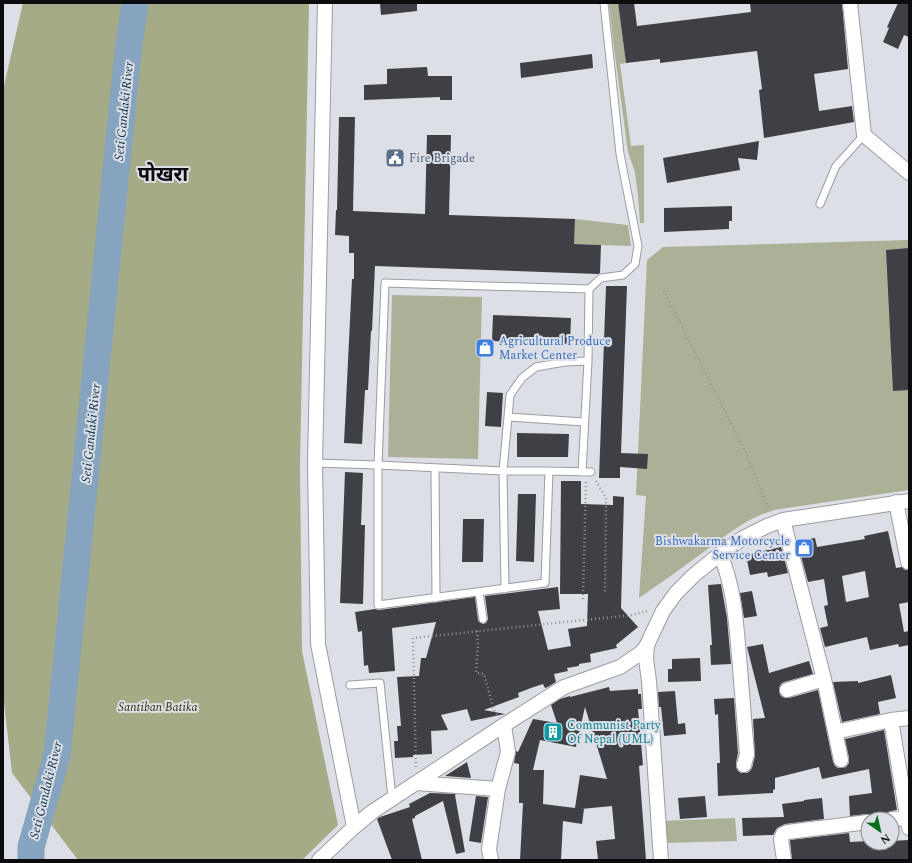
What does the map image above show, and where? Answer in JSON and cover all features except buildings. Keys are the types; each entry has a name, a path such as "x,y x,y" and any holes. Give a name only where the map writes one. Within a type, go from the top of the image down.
{"street":[{"path":"325,3 315,463 318,644 354,827"},
{"path":"850,3 864,135 909,173"},
{"path":"319,860 372,812 504,725 564,687 620,667 642,652 647,645 663,611 676,593 689,579 743,538 767,526 779,522 902,502 908,562"},
{"path":"779,522 824,679 841,760"},
{"path":"720,554 726,567 733,596 747,754 744,766"},
{"path":"647,645 646,659 661,860"},
{"path":"787,690 824,679"},
{"path":"835,732 891,720 909,718"},
{"path":"891,720 908,823"},
{"path":"491,860 489,850 498,789 508,752 504,725"},
{"path":"416,783 498,789"},
{"path":"784,860 781,839 783,834 788,832 860,823"}],"lane":[{"path":"548,471 545,583 378,605 378,465 385,283 590,289 602,278 624,275 635,264 638,246 620,154 604,3"},
{"path":"820,204 836,166 864,135"},
{"path":"315,463 503,471 586,472 584,422 588,361 590,289"},
{"path":"505,589 503,471 510,395 522,378 536,367 565,362 588,361"},
{"path":"508,417 584,422"},
{"path":"435,468 436,598"},
{"path":"479,592 483,619"},
{"path":"350,685 380,683 392,798"}],"path":[{"path":"664,291 747,455 779,522"},
{"path":"586,472 606,498 606,593"},
{"path":"583,599 586,472"},
{"path":"416,783 413,638 632,615 657,609 663,611"},
{"path":"477,631 478,644 476,673 484,674 494,710 504,725"}],"green space":[{"name":"Santiban Batika","path":"23,3 309,3 300,466 302,651 338,825 302,860 78,860 12,773 3,694 3,90"},
{"path":"609,3 618,3 626,63 620,64 631,146 644,145 644,223 640,223 635,172 628,152"},
{"path":"575,219 628,225 631,246 574,244"},
{"path":"909,240 909,490 780,509 749,520 639,598 646,496 636,495 647,260 663,247"},
{"path":"392,295 482,297 478,459 388,457"},
{"path":"735,818 737,841 664,843 663,821"}],"waterway":[{"name":"Seti Gandaki River","path":"31,860 31,847 57,755 128,52 135,3"}],"place":[{"name":"Fire Brigade","path":"395,158"},
{"name":"Agricultural Produce Market Center","path":"485,348"},
{"name":"Bishwakarma Motorcycle Service Center","path":"804,548"},
{"name":"Communist Party Of Nepal (UML)","path":"553,732"}],"district":[{"name":"पोखरा","path":"163,174"}]}
